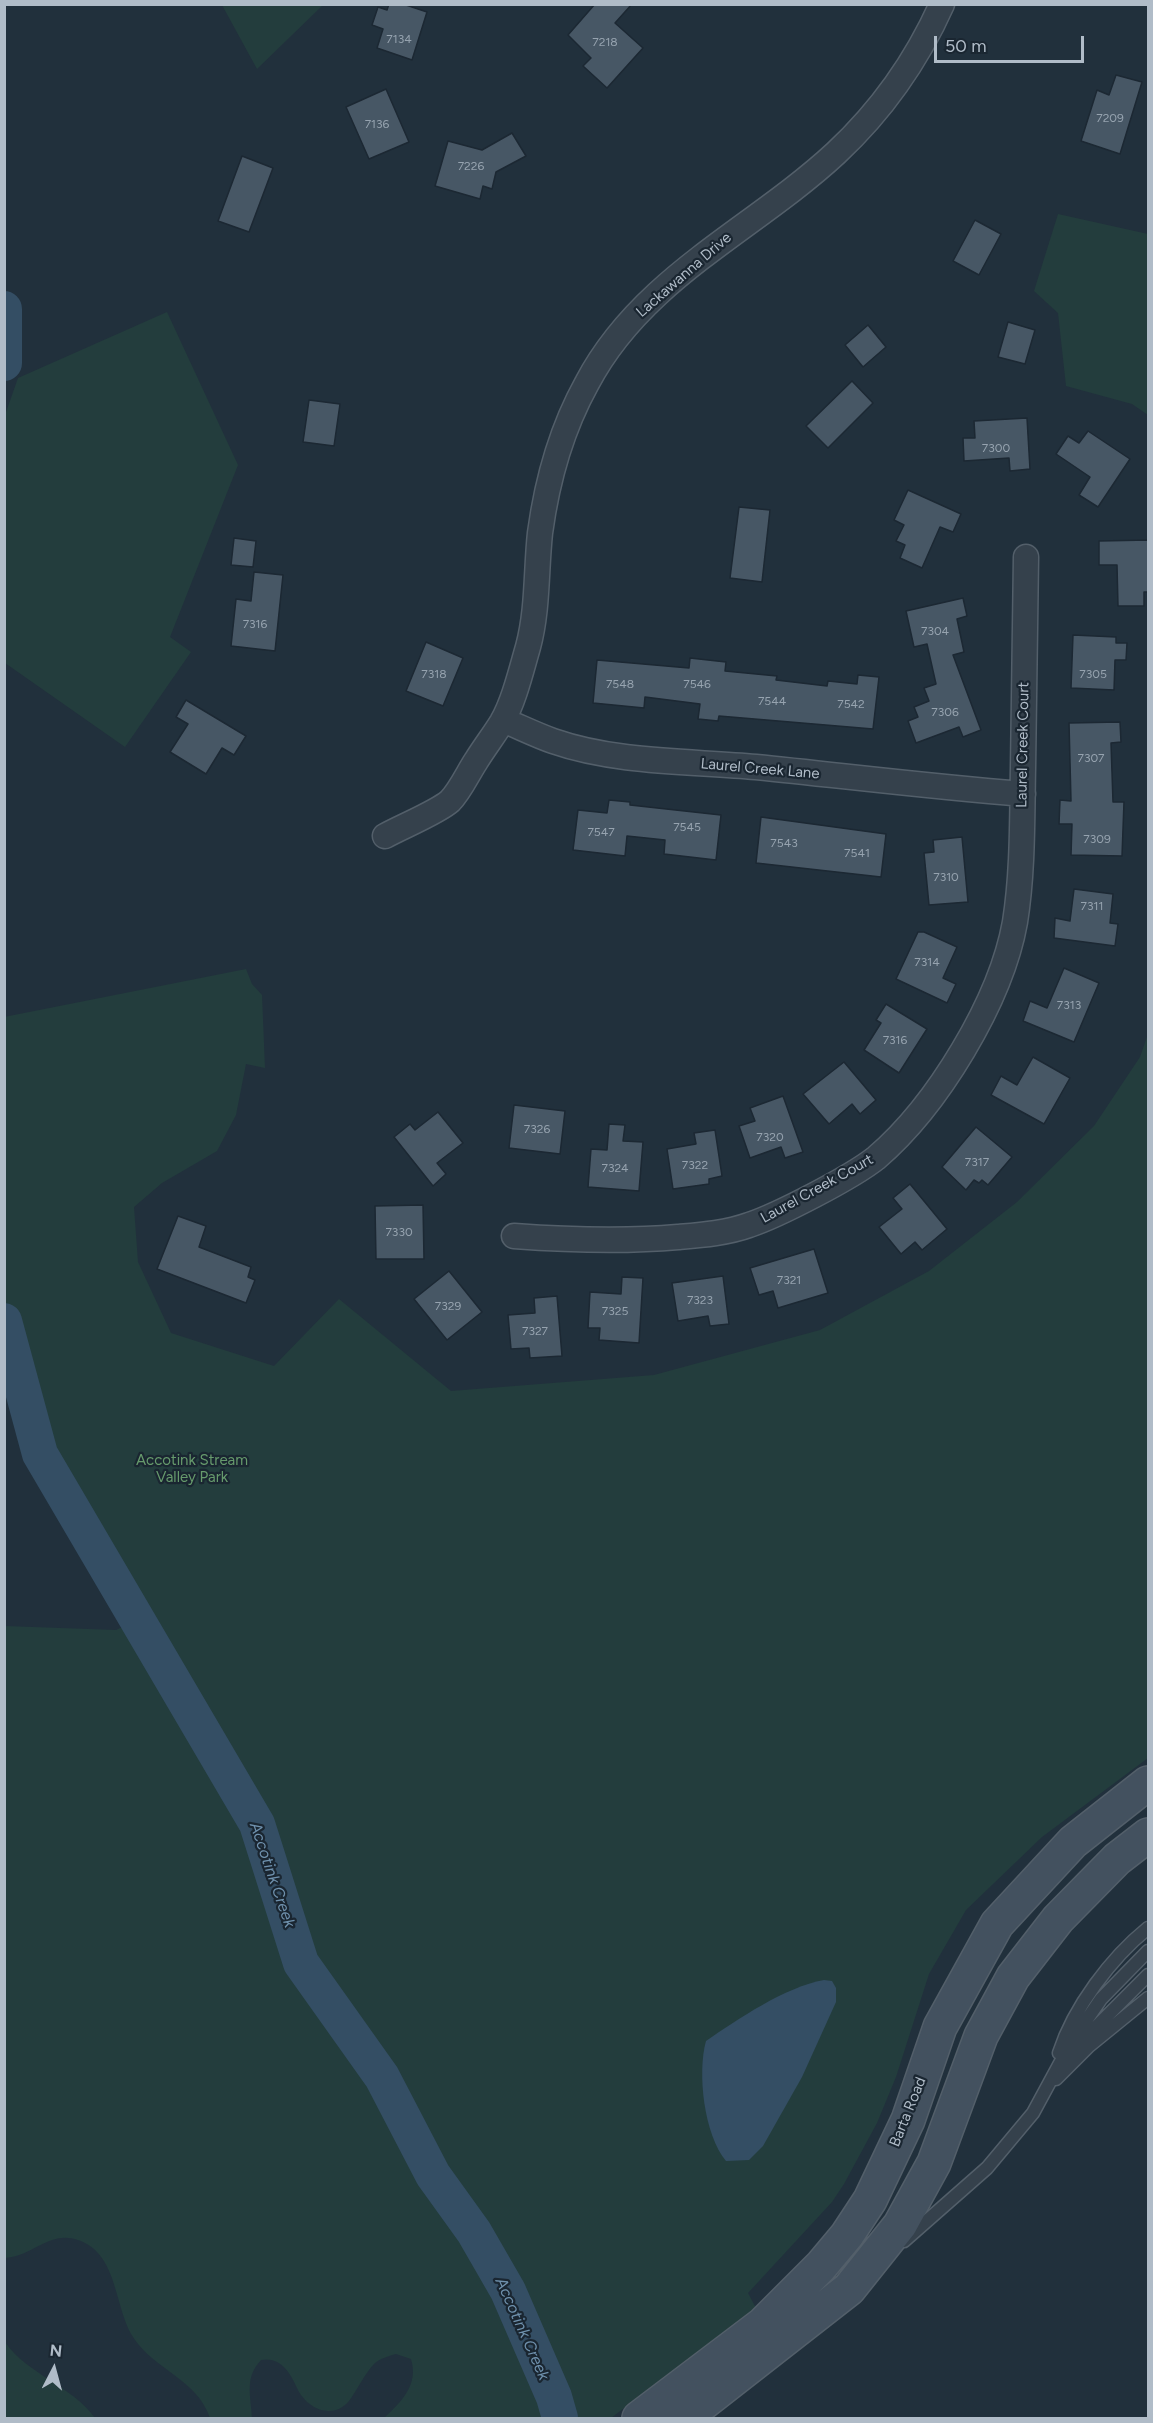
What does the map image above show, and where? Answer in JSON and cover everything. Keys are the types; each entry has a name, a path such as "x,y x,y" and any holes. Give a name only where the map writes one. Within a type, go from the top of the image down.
{"street":[{"name":"Lackawanna Drive","path":"385,836 449,801 503,720 528,645 537,586 540,533 552,476 575,406 600,359 617,336 656,295 710,248 835,154 859,130 901,79 942,4"},
{"name":"Laurel Creek Court","path":"514,1236 611,1242 702,1235 748,1226 875,1159 910,1123 945,1078 980,1020 1015,922 1023,795 1026,557"},
{"name":"Laurel Creek Lane","path":"503,720 554,742 608,753 676,762 754,767 889,783 1023,795"},
{"name":"Barta Road","path":"684,2418 766,2339 870,2200 908,2120 939,2027 997,1924 1073,1842 1149,1783"},
{"name":"Barta Road","path":"639,2418 849,2289 900,2224 934,2163 981,2036 1012,1977 1058,1919 1117,1859 1149,1835"}],"lane":[{"path":"1047,2088 1065,2036 1093,1986 1149,1928"},
{"path":"849,2289 987,2168 1033,2113 1072,2041 1101,1999 1149,1951"},
{"path":"1047,2088 1085,2038 1149,1975"},
{"path":"1047,2088 1089,2046 1149,1998"}],"green space":[{"path":"222,5 323,5 257,69"},
{"path":"1058,214 1148,234 1148,415 1132,404 1066,386 1058,313 1034,291"},
{"path":"167,312 238,465 170,637 191,652 125,747 5,663 5,415 18,378"},
{"name":"Accotink Stream Valley Park","path":"246,969 252,984 262,995 265,1068 246,1064 236,1115 217,1151 162,1183 134,1207 138,1262 171,1333 274,1366 339,1299 451,1391 654,1375 820,1330 929,1271 1017,1202 1094,1126 1140,1057 1148,1034 1148,1758 1042,1837 966,1910 929,1974 896,2077 877,2123 832,2202 748,2293 756,2308 611,2418 384,2418 407,2392 413,2377 411,2359 396,2354 382,2358 375,2363 349,2401 342,2407 327,2411 313,2406 301,2395 284,2366 274,2360 261,2360 250,2380 252,2418 210,2418 204,2405 195,2394 152,2358 133,2337 108,2268 101,2256 91,2247 78,2240 58,2238 14,2257 5,2258 5,1626 116,1630 137,1620 40,1454 5,1320 4,1017"},
{"path":"5,2342 25,2363 74,2397 95,2418 5,2418"}],"water":[{"path":"824,1980 832,1981 836,1988 836,2002 802,2077 763,2146 749,2160 726,2161 712,2136 704,2103 702,2070 706,2041 778,1997 794,1989"}],"building":[{"path":"389,4 403,4 427,12 412,60 377,48 383,29 372,25 378,7 387,10"},
{"path":"595,4 632,4 615,23 643,48 607,88 583,66 591,58 568,35"},
{"path":"1116,75 1142,82 1120,154 1081,141 1097,90 1109,95"},
{"path":"386,89 409,142 369,159 346,107"},
{"path":"512,133 526,156 496,172 492,189 483,186 480,199 435,186 448,141 482,150"},
{"path":"242,156 273,168 249,232 218,221"},
{"path":"975,220 1001,234 979,275 953,261"},
{"path":"1008,322 1035,330 1025,364 998,357"},
{"path":"868,325 886,347 863,367 845,345"},
{"path":"852,381 873,403 828,448 806,426"},
{"path":"309,400 340,404 334,446 303,442"},
{"path":"1027,418 1030,469 1010,471 1009,458 964,461 963,438 975,438 974,421"},
{"path":"1088,431 1130,459 1098,507 1079,495 1090,477 1056,454 1068,436 1079,443"},
{"path":"908,490 961,514 953,532 940,527 922,568 900,558 905,545 896,541 904,525 894,520"},
{"path":"739,507 770,510 762,582 730,578"},
{"path":"234,538 256,541 253,567 231,565"},
{"path":"1149,540 1149,592 1144,592 1144,606 1118,606 1117,565 1099,565 1099,541"},
{"path":"254,572 283,575 275,651 231,646 236,599 251,601"},
{"path":"963,598 967,616 957,619 964,652 953,655 981,730 963,737 959,727 916,743 908,721 918,717 914,707 929,701 924,688 936,684 927,644 914,647 906,611"},
{"path":"1073,635 1116,637 1116,643 1127,643 1126,660 1115,660 1114,690 1071,688"},
{"path":"426,642 463,658 443,706 406,691"},
{"path":"690,658 726,662 725,671 777,676 776,680 827,686 828,681 857,684 858,675 879,677 873,729 719,716 718,721 698,719 700,704 645,697 644,708 593,703 597,660 689,668"},
{"path":"186,700 246,736 234,755 222,748 206,774 170,752 188,724 176,717"},
{"path":"1120,722 1121,742 1111,743 1113,802 1124,802 1122,856 1071,855 1072,824 1059,824 1060,800 1071,801 1069,723"},
{"path":"609,800 630,802 630,805 721,815 716,860 664,854 665,840 627,836 625,856 573,850 578,810 607,813"},
{"path":"761,817 886,834 881,877 756,863"},
{"path":"962,837 968,902 929,905 924,853 934,852 933,840"},
{"path":"1074,889 1113,894 1110,923 1118,924 1115,946 1054,938 1055,918 1070,921"},
{"path":"918,932 924,932 957,947 943,978 956,984 947,1003 896,979"},
{"path":"1064,968 1099,983 1074,1042 1023,1021 1030,1001 1047,1008"},
{"path":"886,1004 927,1029 899,1073 864,1050 881,1023 876,1020"},
{"path":"1033,1057 1070,1078 1044,1124 991,1095 1001,1076 1017,1085"},
{"path":"844,1062 876,1100 860,1114 852,1104 829,1124 803,1094"},
{"path":"783,1096 803,1152 785,1158 781,1147 750,1158 739,1126 755,1121 750,1108"},
{"path":"514,1105 565,1111 560,1154 509,1148"},
{"path":"438,1112 463,1143 437,1163 446,1174 433,1186 394,1137 410,1124 415,1130"},
{"path":"609,1124 625,1125 623,1141 643,1142 639,1191 588,1187 591,1149 607,1150"},
{"path":"976,1127 1012,1157 988,1185 982,1180 979,1183 974,1180 966,1190 942,1167"},
{"path":"715,1130 722,1176 709,1179 709,1184 673,1189 667,1149 696,1144 694,1133"},
{"path":"910,1184 947,1229 922,1250 915,1242 901,1254 879,1227 902,1209 893,1198"},
{"path":"423,1205 424,1259 376,1259 375,1206"},
{"path":"178,1216 206,1226 199,1247 251,1267 248,1277 255,1280 246,1303 157,1269"},
{"path":"814,1249 828,1293 778,1308 773,1291 759,1295 750,1268"},
{"path":"449,1271 482,1312 447,1340 414,1299"},
{"path":"723,1276 729,1324 710,1326 708,1316 678,1321 672,1283"},
{"path":"622,1277 643,1278 639,1343 599,1340 600,1328 588,1328 590,1292 621,1294"},
{"path":"557,1296 562,1356 530,1358 529,1348 511,1349 508,1315 535,1313 534,1298"}],"waterway":[{"name":"Accotink Creek","path":"4,309 4,363"},
{"name":"Accotink Creek","path":"4,1321 40,1454 257,1824 301,1963 382,2077 433,2175 474,2232 508,2291 554,2397 560,2418"}]}
